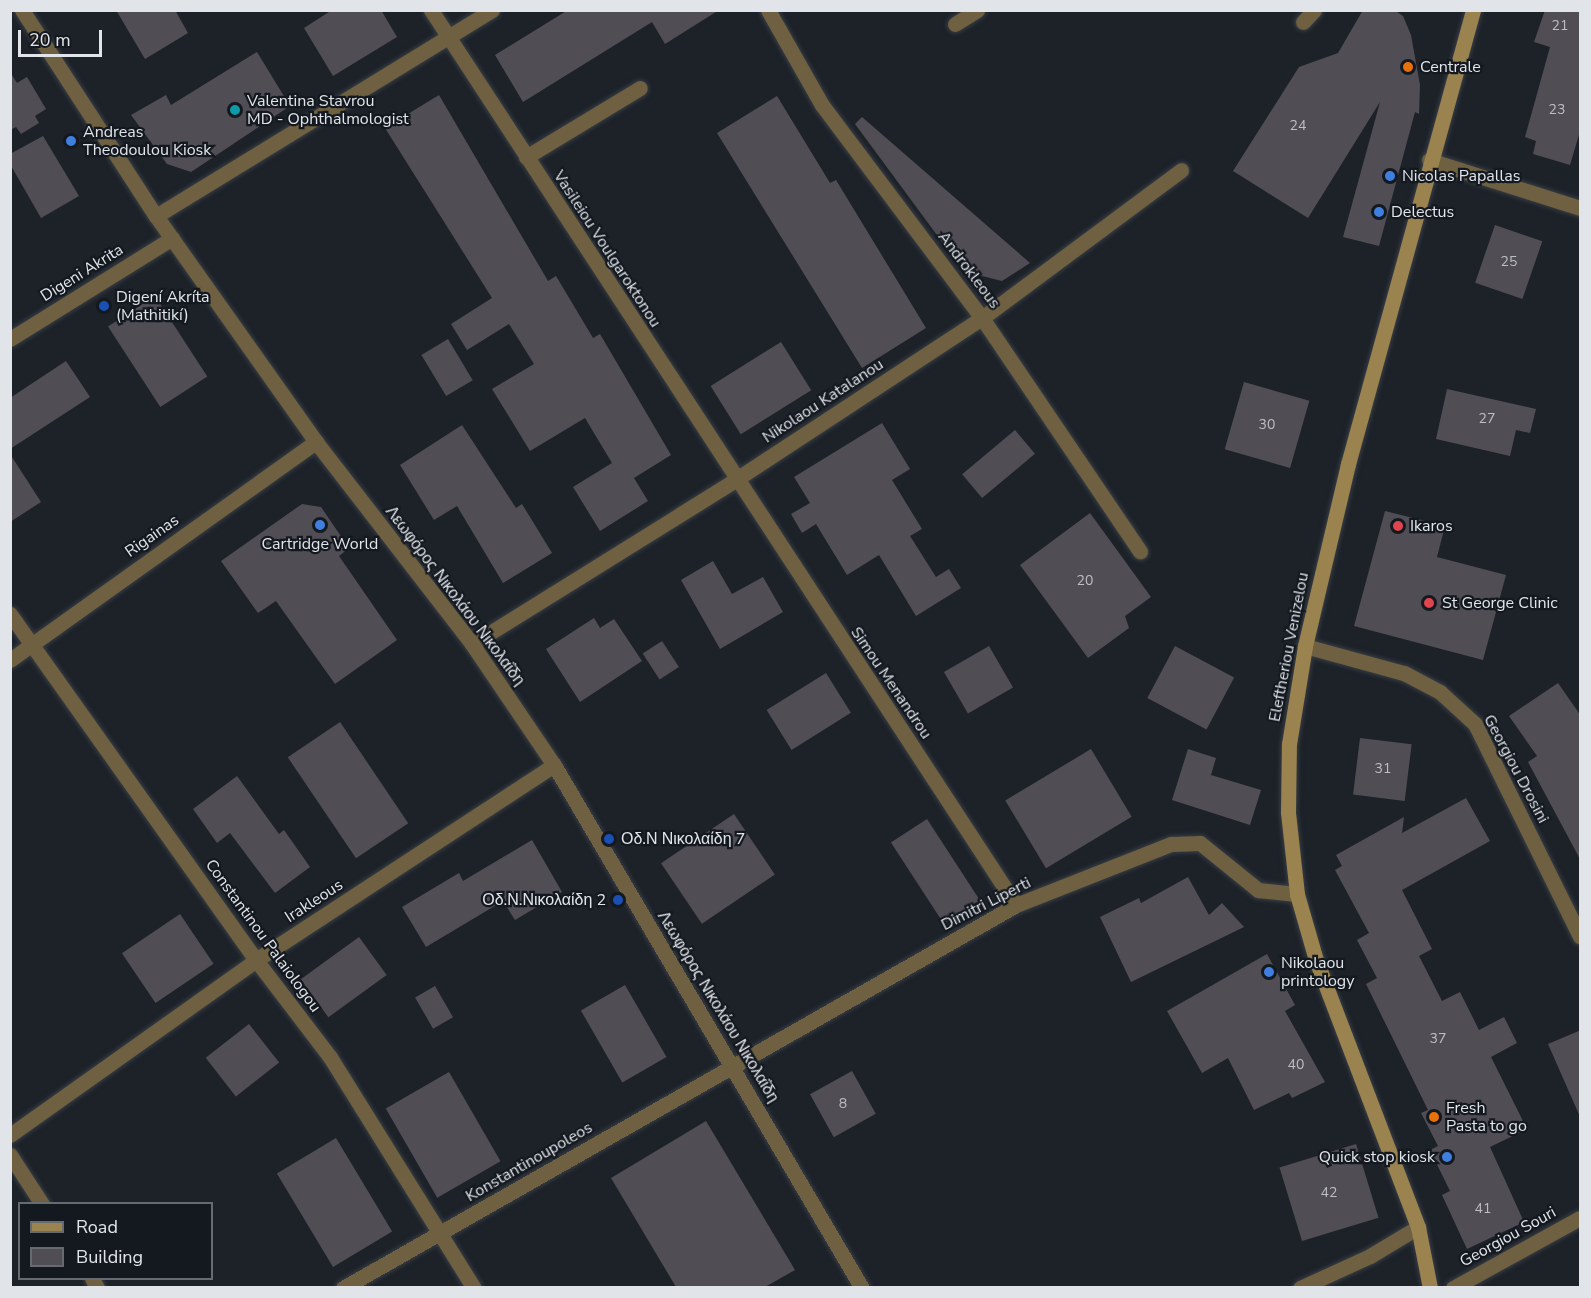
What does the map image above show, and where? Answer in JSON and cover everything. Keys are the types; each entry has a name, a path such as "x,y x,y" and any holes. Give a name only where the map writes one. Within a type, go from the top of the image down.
{"main road":[{"name":"Eleftheriou Venizelou","path":"1430,1287 1418,1227 1316,960 1297,894 1288,812 1289,744 1305,646 1348,464 1429,160 1473,10"}],"street":[{"name":"Λεωφόρος Νικολάου Νικολαΐδη","path":"22,10 156,216 316,442 472,644 554,765 862,1287"},
{"name":"Vasileiou Voulgaroktonou","path":"431,10 735,480"},
{"path":"156,216 492,10"},
{"name":"Androkleous","path":"768,10 822,105 982,318 1140,551"},
{"path":"955,24 977,10"},
{"path":"526,157 640,88"},
{"path":"1429,160 1581,208"},
{"name":"Nikolaou Katalanou","path":"472,644 735,480 982,318 1181,170"},
{"name":"Digeni Akrita","path":"10,339 172,238"},
{"name":"Rigainas","path":"10,660 316,442"},
{"name":"Simou Menandrou","path":"735,480 1016,905"},
{"name":"Constantinou Palaiologou","path":"10,614 256,960 330,1057 443,1233 474,1287"},
{"name":"Georgiou Drosini","path":"1305,646 1404,673 1440,692 1475,724 1581,936"},
{"name":"Irakleous","path":"10,1135 256,960 554,765"},
{"name":"Dimitri Liperti","path":"732,1065 1016,905 1171,844 1200,843 1258,890 1297,894"},
{"name":"Konstantinoupoleos","path":"343,1287 443,1233 732,1065"},
{"path":"10,1155 41,1202"},
{"name":"Georgiou Souri","path":"1453,1287 1580,1219"},
{"path":"1300,1287 1370,1256 1418,1227"}],"building":[{"path":"116,10 175,10 188,33 145,59"},
{"path":"332,10 381,10 397,37 333,76 304,28"},
{"path":"568,10 719,10 665,44 652,22 523,102 495,55"},
{"path":"1363,10 1394,10 1403,16 1411,35 1420,85 1419,114 1415,112 1379,246 1343,237 1380,102 1308,218 1233,171 1299,67 1338,53"},
{"path":"1545,10 1581,10 1581,128 1570,165 1533,154 1536,141 1525,137 1550,47 1534,42"},
{"name":"Valentina Stavrou MD - Ophthalmologist","path":"257,52 290,106 191,172 167,164 131,115 166,95 171,105"},
{"path":"10,72 17,83 27,77 46,109 35,116 39,123 21,134 16,127 10,130"},
{"path":"439,95 548,281 556,276 593,338 600,334 671,455 634,478 648,501 600,531 573,487 612,463 585,418 530,451 492,389 534,364 509,324 467,350 451,324 492,298 385,128"},
{"path":"777,96 830,183 836,180 926,328 862,368 717,133"},
{"path":"862,117 1030,263 1002,281 982,276 945,246 855,124"},
{"path":"43,136 79,196 41,218 10,164 10,154"},
{"path":"1495,225 1542,241 1522,299 1475,283"},
{"path":"155,296 207,377 160,407 108,326"},
{"path":"448,339 473,380 446,396 421,355"},
{"path":"781,342 811,390 741,434 711,386"},
{"path":"66,361 90,397 10,449 10,398"},
{"path":"1244,382 1309,401 1290,468 1225,449"},
{"path":"1447,389 1536,409 1530,433 1516,430 1510,456 1436,439"},
{"path":"882,423 910,469 892,480 922,529 910,536 936,577 949,569 961,588 916,616 879,555 847,575 816,524 802,533 791,514 810,503 794,477"},
{"path":"462,425 516,508 522,504 552,553 503,583 457,506 434,520 400,465"},
{"path":"1015,430 1035,454 982,498 962,474"},
{"path":"10,454 41,502 10,522"},
{"path":"302,504 321,507 349,548 339,556 397,640 335,684 276,601 258,613 221,561"},
{"name":"St George Clinic","path":"1385,511 1445,526 1437,557 1506,575 1483,660 1354,626"},
{"path":"1090,513 1151,597 1125,616 1129,628 1088,658 1020,565"},
{"path":"713,561 732,594 763,577 783,612 720,649 681,580"},
{"path":"594,618 600,628 614,619 642,661 580,702 546,649"},
{"path":"662,641 679,667 660,680 643,654"},
{"path":"989,646 1013,688 968,714 944,672"},
{"path":"1175,646 1234,677 1206,730 1147,698"},
{"path":"826,673 851,713 792,750 767,710"},
{"path":"1558,683 1581,716 1581,861 1528,762 1537,756 1509,716"},
{"path":"340,722 408,823 356,858 288,757"},
{"path":"1360,738 1412,744 1405,801 1353,795"},
{"path":"1091,749 1132,817 1046,868 1005,801"},
{"path":"1188,749 1216,758 1211,775 1261,790 1250,825 1172,800"},
{"path":"237,776 279,834 284,830 310,867 275,893 230,833 217,843 193,809"},
{"path":"1466,798 1490,841 1402,890 1432,949 1419,956 1442,1001 1460,992 1479,1030 1504,1017 1517,1043 1491,1057 1527,1129 1490,1147 1524,1222 1467,1249 1442,1195 1450,1191 1430,1150 1438,1146 1421,1113 1428,1110 1366,984 1377,978 1357,940 1369,933 1335,870 1342,866 1336,855 1404,817 1402,833"},
{"path":"734,814 775,875 702,924 661,863"},
{"path":"927,819 980,900 944,924 891,842"},
{"path":"532,840 562,892 515,920 503,901 426,947 402,907 459,873 463,881"},
{"path":"1188,877 1209,915 1222,903 1244,927 1131,982 1100,917 1139,898 1141,903"},
{"path":"180,914 214,964 156,1003 122,953"},
{"path":"359,937 387,975 328,1017 301,979"},
{"path":"1267,954 1295,1005 1285,1011 1325,1082 1292,1098 1289,1093 1254,1110 1228,1058 1202,1073 1167,1011"},
{"path":"625,985 666,1057 622,1082 581,1010"},
{"path":"435,986 453,1017 433,1029 415,998"},
{"path":"249,1024 279,1063 236,1096 206,1058"},
{"path":"1581,1030 1581,1119 1548,1044"},
{"path":"852,1071 876,1114 834,1137 810,1094"},
{"path":"449,1072 500,1161 437,1198 386,1108"},
{"path":"706,1121 795,1270 765,1287 676,1287 611,1178"},
{"path":"336,1138 392,1231 333,1267 277,1174"},
{"path":"1356,1144 1379,1218 1302,1241 1279,1167"}],"place":[{"name":"Centrale","path":"1408,67"},
{"name":"Valentina Stavrou MD - Ophthalmologist","path":"235,110"},
{"name":"Andreas Theodoulou Kiosk","path":"71,141"},
{"name":"Nicolas Papallas","path":"1390,176"},
{"name":"Delectus","path":"1379,212"},
{"name":"Digení Akríta (Mathitikí)","path":"104,306"},
{"name":"Cartridge World","path":"320,525"},
{"name":"Ikaros","path":"1398,526"},
{"name":"St George Clinic","path":"1429,603"},
{"name":"Οδ.Ν Νικολαίδη 7","path":"609,839"},
{"name":"Οδ.Ν.Νικολαίδη 2","path":"618,900"},
{"name":"Nikolaou printology","path":"1269,972"},
{"name":"Fresh Pasta to go","path":"1434,1117"},
{"name":"Quick stop kiosk","path":"1447,1157"}]}
